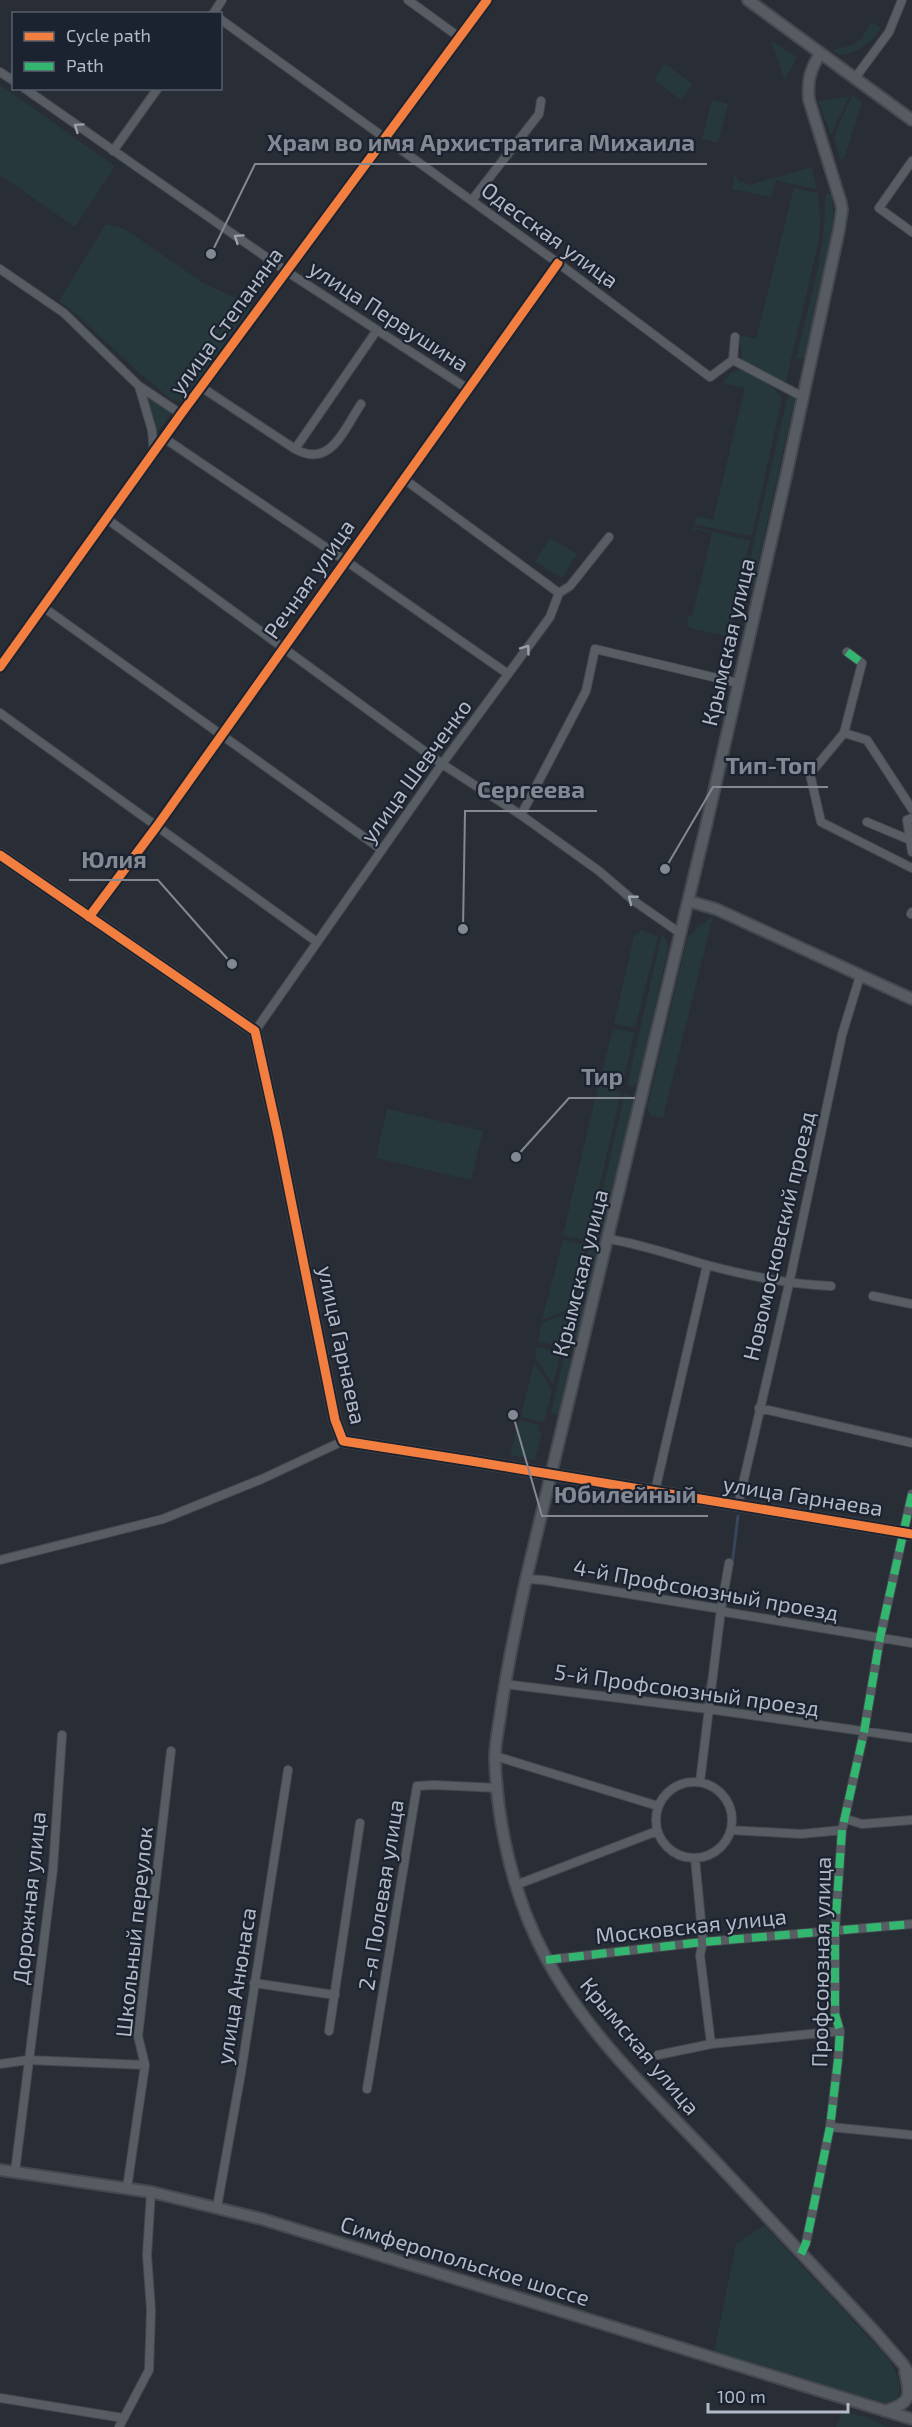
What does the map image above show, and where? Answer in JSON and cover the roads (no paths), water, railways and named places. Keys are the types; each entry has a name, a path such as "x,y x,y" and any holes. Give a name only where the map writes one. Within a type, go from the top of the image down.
{"main road":[{"path":"751,1 912,120"},
{"name":"Крымская улица","path":"820,54 807,79 809,100 842,210 803,397 688,900 526,1579 504,1683 495,1756 501,1819 516,1885 529,1926 546,1960 573,2002 612,2050 903,2365 912,2379"},
{"path":"0,855 255,1031"},
{"path":"688,900 716,909 912,999"},
{"name":"улица Гарнаева","path":"255,1031 278,1135 334,1420 343,1442 551,1474 907,1534"},
{"name":"Симферопольское шоссе","path":"0,2170 151,2192 217,2207 912,2419"},
{"path":"882,2410 898,2407 908,2398 909,2391 903,2365"},
{"path":"903,2365 912,2375"},
{"path":"882,2410 908,2427"}],"street":[{"path":"408,0 459,37"},
{"name":"улица Степаняна","path":"0,668 181,414 487,0"},
{"path":"855,78 889,32 902,0"},
{"name":"Одесская улица","path":"222,20 558,263 710,377 733,360"},
{"name":"улица Первушина","path":"27,90 286,271 468,389"},
{"path":"113,152 157,90"},
{"path":"471,200 539,114 541,101"},
{"path":"912,160 879,208 912,232"},
{"name":"Речная улица","path":"89,917 223,734 558,263"},
{"path":"0,269 64,313 139,386 181,414"},
{"path":"295,449 378,330"},
{"path":"735,337 733,360 803,397"},
{"path":"139,386 152,430 154,453"},
{"path":"201,387 306,455 316,456 331,448 362,404"},
{"path":"164,438 508,674"},
{"path":"404,479 559,593"},
{"path":"107,519 442,764 522,815 680,933"},
{"name":"улица Шевченко","path":"255,1031 442,764 550,617 559,593 570,586 609,537"},
{"path":"43,607 382,850"},
{"path":"522,815 586,691 595,649 738,683"},
{"path":"847,652 862,663 844,733 810,774 821,822 912,868"},
{"path":"0,713 317,942"},
{"path":"844,733 867,740 912,809"},
{"path":"912,818 907,820 912,852"},
{"path":"867,822 910,840"},
{"name":"Новомосковский проезд","path":"738,1505 789,1284 842,1035 860,976"},
{"path":"608,1239 633,1243 707,1265 789,1284 831,1286"},
{"path":"655,1491 707,1265"},
{"path":"873,1296 912,1304"},
{"path":"759,1408 912,1443"},
{"path":"0,1560 163,1519 258,1481 343,1442"},
{"name":"Профсоюзная улица","path":"801,2254 806,2243 830,2127 838,2060 840,2031 835,2014 836,1930 842,1830 864,1732 880,1638 907,1534 912,1494"},
{"path":"700,1782 721,1609 729,1563"},
{"name":"4-й Профсоюзный проезд","path":"526,1579 721,1609 725,1612 912,1644"},
{"name":"5-й Профсоюзный проезд","path":"504,1683 912,1738"},
{"name":"Дорожная улица","path":"15,2172 53,1869 62,1735"},
{"name":"Школьный переулок","path":"127,2188 145,2065 138,2036 171,1751"},
{"path":"495,1756 658,1806"},
{"name":"улица Анюнаса","path":"217,2207 288,1770"},
{"path":"687,1782 700,1782 715,1788 726,1799 732,1814 731,1830 724,1844 711,1854 695,1858 679,1855 665,1846 657,1831 658,1806 675,1786 687,1782"},
{"name":"2-я Полевая улица","path":"368,2088 417,1786 498,1788"},
{"path":"846,1819 862,1824 912,1820"},
{"path":"329,2031 360,1823"},
{"path":"731,1830 801,1834 842,1830"},
{"path":"516,1885 657,1831"},
{"path":"695,1858 703,1942 700,1955 711,2044"},
{"name":"Московская улица","path":"546,1960 703,1942 912,1924"},
{"path":"254,1983 335,1995"},
{"path":"658,2055 711,2044 840,2031"},
{"path":"0,2064 28,2060 145,2065"},
{"path":"830,2127 912,2135"},
{"path":"119,2427 149,2370 151,2310 147,2255 151,2192"},
{"path":"0,2398 123,2418"}],"waterway":[{"path":"732,1565 738,1516"},
{"path":"720,1642 728,1589"},
{"path":"703,1702 709,1679"}],"place":[{"name":"Храм во имя Архистратига Михаила","path":"211,254"},
{"name":"Тип-Топ","path":"665,869"},
{"name":"Сергеева","path":"463,929"},
{"name":"Юлия","path":"232,964"},
{"name":"Тир","path":"516,1157"},
{"name":"Юбилейный","path":"513,1415"}]}
